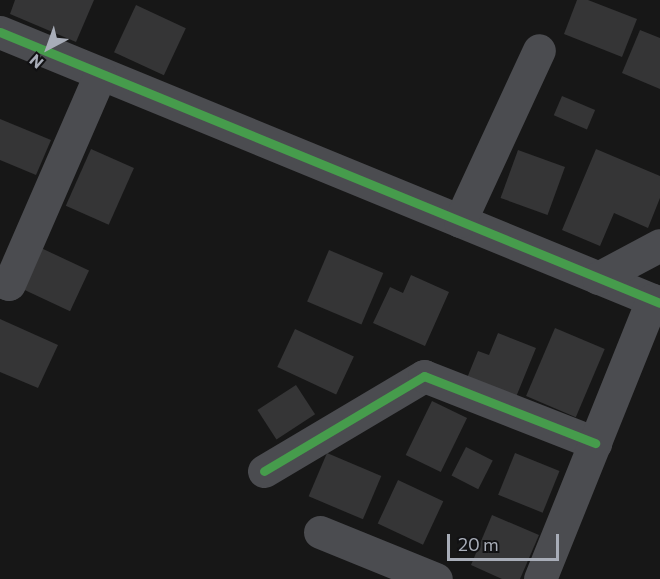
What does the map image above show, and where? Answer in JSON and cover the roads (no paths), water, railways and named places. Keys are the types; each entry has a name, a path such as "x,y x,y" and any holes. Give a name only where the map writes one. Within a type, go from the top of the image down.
{"street":[{"path":"0,32 656,302 595,443 540,579"},
{"path":"460,221 538,50"},
{"path":"0,281 9,284 100,75"},
{"path":"598,278 660,245"},
{"path":"264,471 424,376 595,443"},
{"path":"320,532 388,570 436,579"}]}
